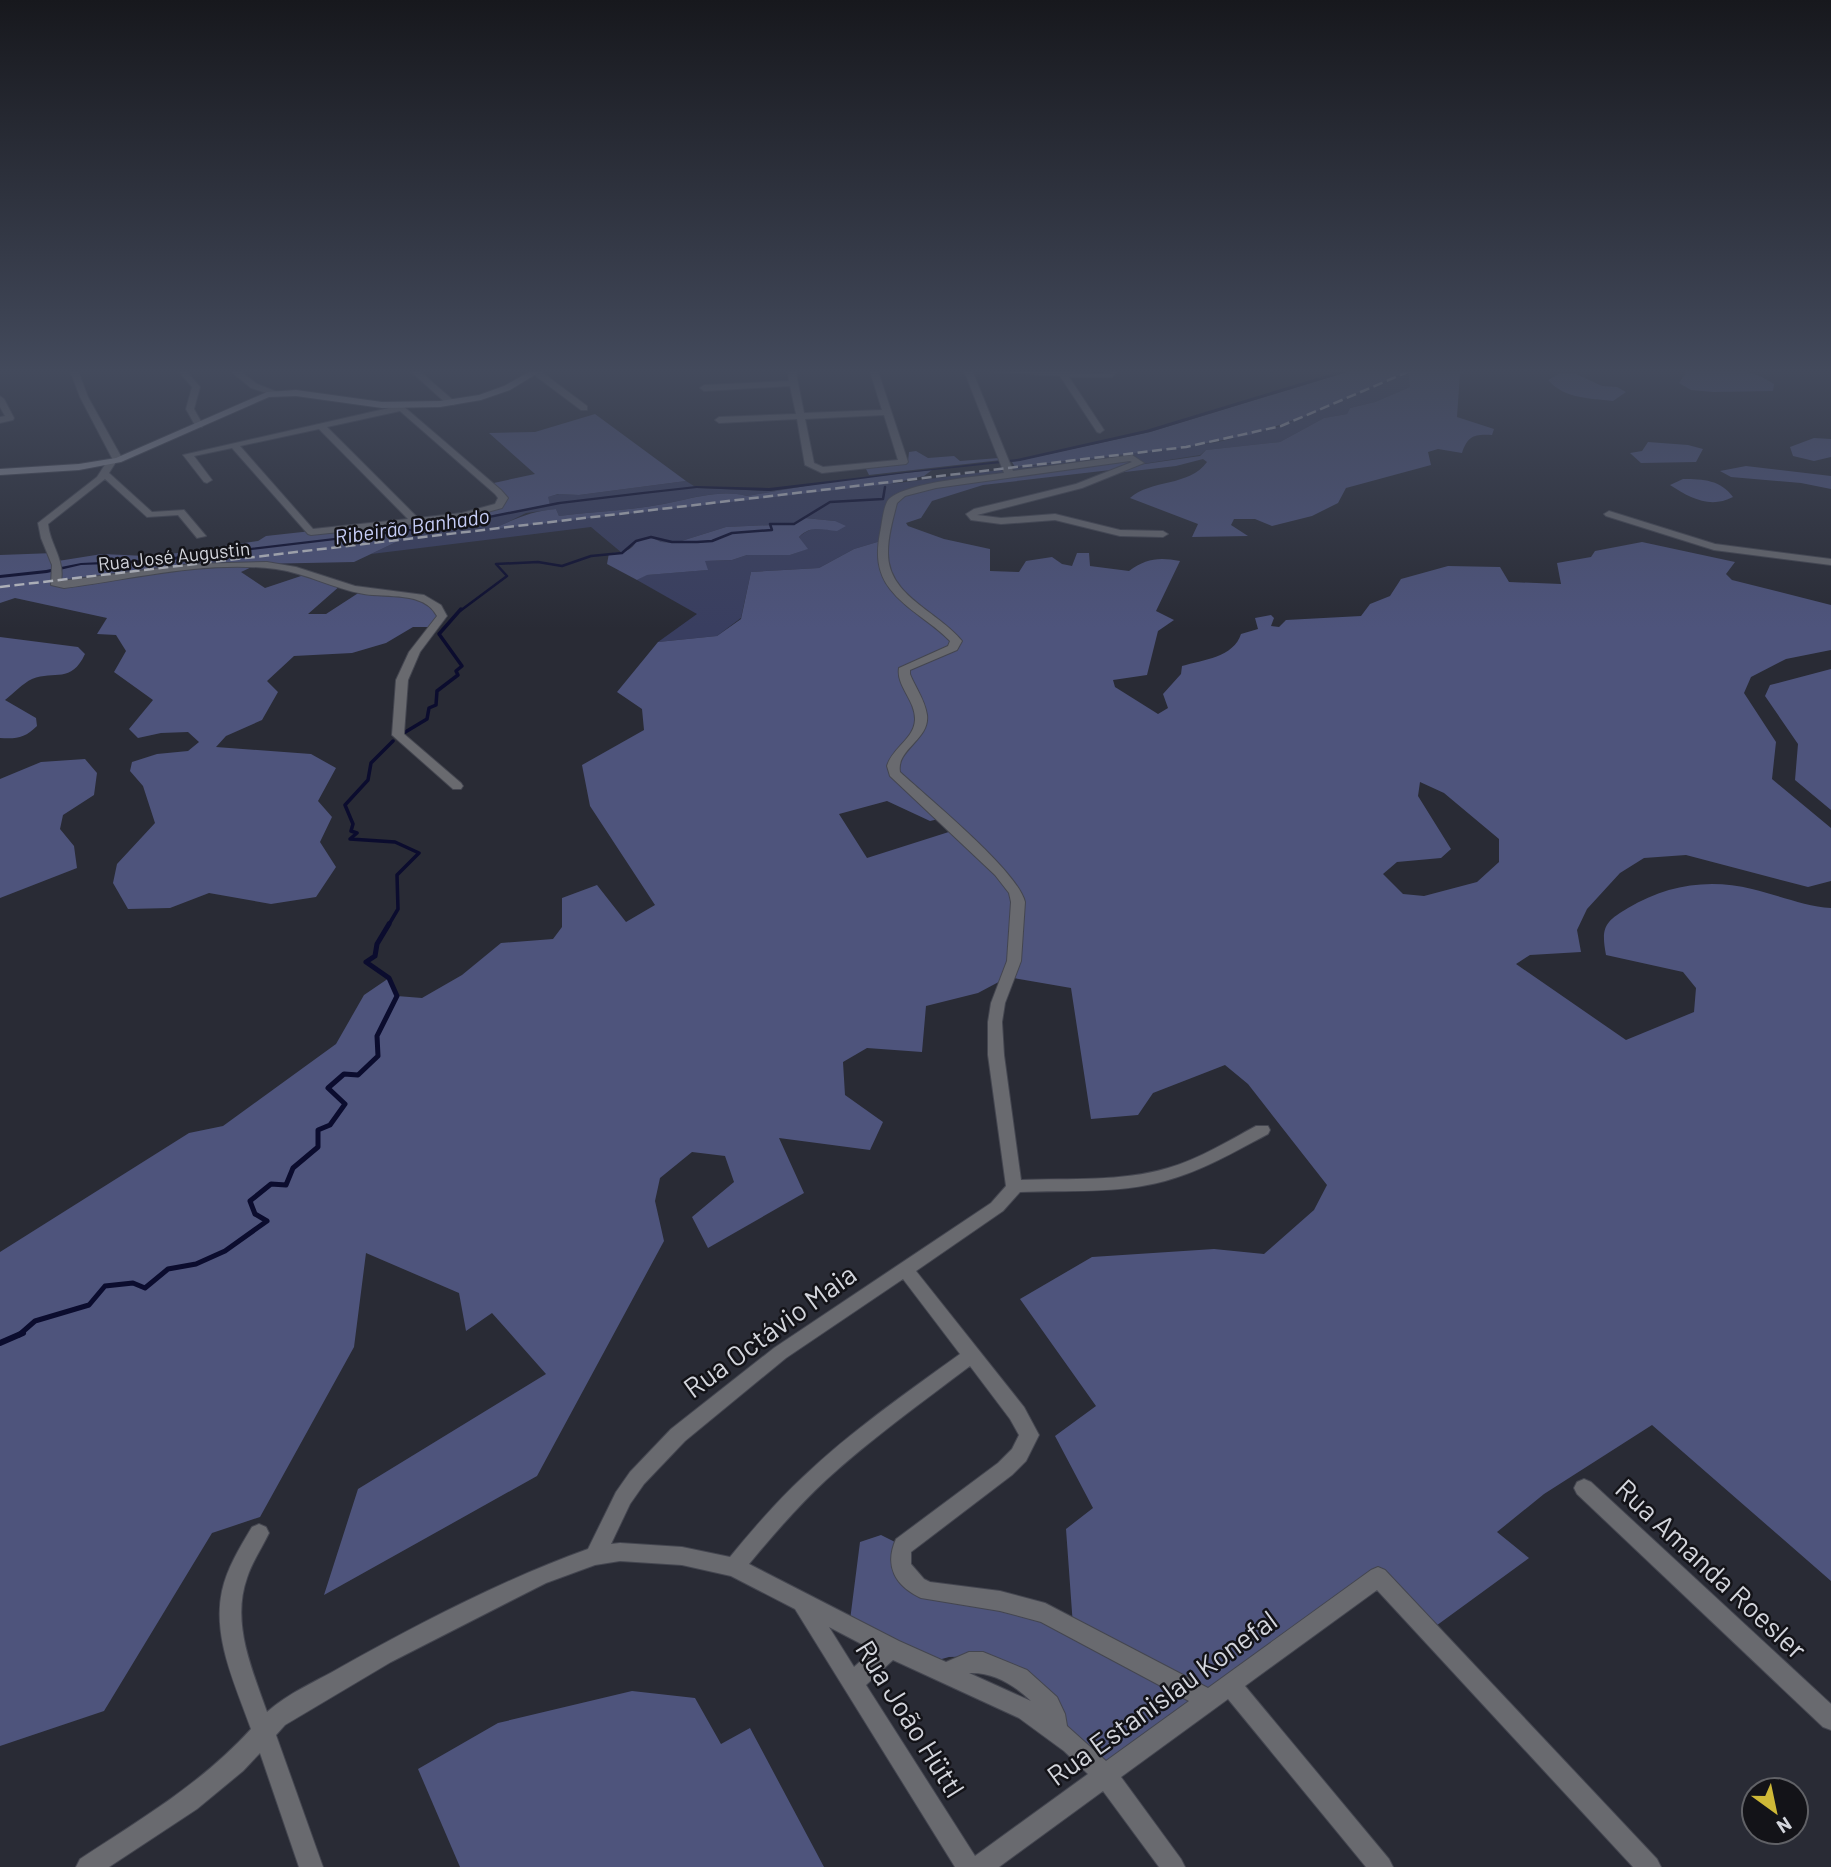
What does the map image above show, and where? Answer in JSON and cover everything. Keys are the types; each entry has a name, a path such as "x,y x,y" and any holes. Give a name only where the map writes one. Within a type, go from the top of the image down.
{"street":[{"path":"112,455 115,461"},
{"path":"0,472 72,468 115,461 129,455"},
{"path":"188,455 207,480"},
{"path":"243,455 312,533 474,514 492,509 501,503 503,498 498,492 457,455"},
{"path":"350,455 417,522"},
{"path":"808,455 810,465 816,469 903,462 901,455"},
{"path":"1002,455 1006,466"},
{"path":"1163,534 1120,533 1055,517 1001,521 974,518 971,514 1079,486 1136,465 1138,460 1006,466 897,497 892,502 883,552 884,566 893,586 956,641 953,648 905,668 904,674 922,724 912,741 892,762 894,773 1000,872 1016,893 1018,902 1014,961 998,1003 995,1022 996,1055 1014,1186 1136,1180 1163,1176 1198,1163 1262,1130"},
{"name":"Rua José Augustin","path":"115,461 105,474 43,523 43,530 59,568 55,583 64,586 214,567 268,565 353,588 429,601 441,610 442,616 415,652 402,680 398,735 457,786"},
{"path":"105,474 150,515 181,512 201,536"},
{"path":"1609,514 1714,547 1831,562"},
{"name":"Rua Octávio Maia","path":"595,1556 637,1478 678,1435 772,1359 997,1207 1014,1186"},
{"path":"904,1268 1017,1413 1029,1435 1019,1455 1004,1469 903,1546 900,1555 901,1568 907,1578 928,1591 1000,1601 1045,1613 1209,1700"},
{"path":"734,1567 770,1524 820,1473 871,1430 972,1355"},
{"name":"Rua Amanda Roesler","path":"1584,1488 1831,1719"},
{"path":"260,1533 233,1580 229,1614 237,1657 311,1867"},
{"path":"88,1867 189,1801 235,1763 277,1717 297,1704 383,1655 529,1581 595,1556 620,1552 707,1560 734,1567 891,1648 1027,1710 1057,1730 1106,1776 1173,1867"},
{"name":"Rua Estanislau Konefal","path":"979,1867 1378,1577 1649,1867"},
{"name":"Rua João Hüttl","path":"802,1603 968,1867"},
{"path":"852,1683 891,1648"},
{"path":"1230,1685 1381,1867"}],"shaded area":[{"path":"514,455 651,455 686,481 579,495 558,494 548,497 550,505 399,532 409,536 354,562 258,564 241,572 265,588 307,574 341,585 308,614 326,614 363,590 415,597 441,610 435,627 413,627 386,643 352,653 294,656 267,681 278,692 262,720 226,736 216,747 311,754 336,768 318,801 332,817 320,842 336,867 316,897 271,904 209,893 170,908 128,909 113,883 117,864 155,823 143,786 130,771 132,762 157,754 188,751 199,742 188,732 161,733 138,738 129,729 153,700 114,672 126,651 116,635 97,634 107,618 15,598 0,603 0,555 54,553 58,561 102,554 146,556 258,541 266,536 484,512 503,501 489,484 535,474"},
{"path":"909,455 923,455 928,458 954,456 960,461 1001,460 869,475 865,467 908,461"},
{"path":"1044,455 1117,455 1015,467 1012,462"},
{"path":"1046,455 1020,461 770,491 697,488 644,494 561,504 445,527 226,553 203,560 188,557 165,562 81,565 47,573 0,578 0,575 81,563 164,559 189,554 204,557 224,551 443,525 558,502 642,492 696,486 769,488"},
{"path":"1115,455 1199,455 1136,465 951,482 884,540 854,549 819,568 751,572 741,618 717,636 658,642 697,614 637,580 646,575 707,570 704,561 732,560 747,555 790,555 807,549 799,537 802,534 816,528 828,530 835,521 805,518 794,524 726,527 675,543 661,542 651,537 636,541 622,553 591,527 371,554 409,536 398,531 550,505 547,497 559,494 579,495 686,481 697,488 770,491 834,481 747,496 712,494 618,510 559,516 556,509 526,513 496,528 890,484"},
{"path":"1429,455 1431,465 1346,488 1338,503 1312,516 1272,526 1255,519 1234,519 1231,525 1248,536 1192,537 1198,524 1130,498 1148,488 1190,476 1207,462 1203,459 1176,466 1108,474 1119,469 983,485 932,501 921,518 906,523 944,539 990,549 990,571 1019,572 1026,561 1052,557 1062,564 1072,566 1077,553 1089,553 1090,566 1129,571 1141,563 1153,560 1180,561 1156,611 1174,620 1158,631 1147,675 1113,680 1115,687 1158,714 1168,708 1163,694 1181,674 1182,666 1225,653 1232,648 1241,634 1258,629 1255,618 1271,615 1274,618 1271,626 1279,627 1286,620 1361,616 1370,604 1390,596 1401,579 1448,566 1500,567 1509,582 1561,584 1557,563 1591,557 1595,551 1642,542 1735,562 1726,574 1732,580 1831,605 1831,650 1786,659 1751,677 1744,693 1776,742 1772,779 1831,828 1831,881 1808,887 1686,855 1644,858 1620,873 1587,909 1577,930 1581,952 1530,955 1516,964 1626,1040 1694,1012 1696,988 1683,972 1606,955 1604,932 1609,922 1620,913 1657,894 1704,884 1736,886 1831,908 1831,1581 1652,1425 1544,1494 1497,1532 1529,1558 1429,1631 1379,1577 1106,1776 988,1656 949,1657 924,1664 849,1628 860,1542 881,1535 903,1546 907,1578 1073,1626 1066,1529 1093,1508 1055,1436 1096,1406 1020,1299 1092,1257 1214,1249 1264,1254 1314,1210 1327,1185 1248,1084 1225,1065 1153,1093 1138,1115 1091,1119 1071,988 1008,977 978,993 926,1006 922,1052 867,1048 843,1062 845,1095 883,1122 870,1150 779,1138 804,1193 708,1248 692,1217 734,1182 725,1156 692,1152 660,1178 655,1201 664,1241 537,1476 324,1595 358,1489 546,1374 492,1313 466,1331 459,1293 366,1253 354,1347 260,1517 212,1533 104,1711 0,1746 0,1252 189,1133 223,1126 336,1044 364,995 389,978 397,996 422,998 462,975 501,943 553,939 562,927 562,898 597,885 626,922 655,905 590,806 582,765 644,730 642,709 617,692 658,642 717,636 741,619 751,572 819,568 854,549 884,540 892,502 924,488 1132,458 1138,465 1200,456","holes":["1420,782 1444,793 1499,839 1499,862 1477,882 1424,896 1403,894 1383,874 1397,862 1441,858 1451,849 1418,796","887,801 930,821 943,818 955,830 867,858 839,814"]},
{"path":"1632,455 1700,455 1696,462 1641,463"},
{"path":"1831,455 1831,457 1814,461 1793,456"},
{"path":"1746,466 1831,476 1831,489 1801,483 1731,477 1720,471"},
{"path":"932,470 924,476 890,484 493,529 523,516 547,510 556,509 559,516 619,510 712,494 747,496 834,481"},
{"path":"1683,479 1711,482 1723,487 1733,497 1716,502 1693,498 1670,485"},
{"path":"805,518 835,521 846,526 837,531 817,529 803,533 799,537 808,549 790,555 747,555 732,560 705,561 708,570 647,575 637,580 607,564 609,553 625,551 632,548 636,541 651,537 661,542 675,543 726,527 794,524"},
{"path":"0,637 78,647 85,654 80,663 68,673 32,679 5,700 36,718 37,726 29,733 16,738 0,738"},
{"path":"1831,669 1831,810 1795,780 1798,744 1765,696 1770,685"},
{"path":"85,759 97,773 94,795 63,815 60,829 74,846 77,868 0,898 0,779 41,762"},
{"path":"632,1691 695,1698 721,1744 750,1728 824,1867 460,1867 418,1769 498,1723"}],"waterway":[{"path":"460,611 507,576 496,564 538,562 562,566 591,556 622,553 636,541 651,537 672,542 697,542 712,541 732,533 772,530 770,524 794,524 830,502 883,499 885,487"},
{"path":"402,734 427,719 429,708 436,705 437,691 458,675 456,671 462,666 439,634 461,609"},
{"path":"388,926 398,909 397,875 419,853 395,842 350,839 357,833 351,831 353,824 345,805 368,780 371,763 393,741"},
{"path":"20,1334 35,1321 89,1305 105,1286 133,1283 145,1288 168,1269 196,1264 225,1251 267,1221 255,1214 250,1201 271,1184 286,1185 293,1168 318,1147 318,1130 330,1125 345,1104 328,1088 344,1074 358,1075 378,1056 377,1036 397,996 389,978 366,962 375,956 377,944 389,924"},
{"path":"0,1343 20,1334"}],"railway":[{"path":"0,587 1117,455"}],"water label":[{"name":"Ribeirão Banhado","path":"412,527"}]}
